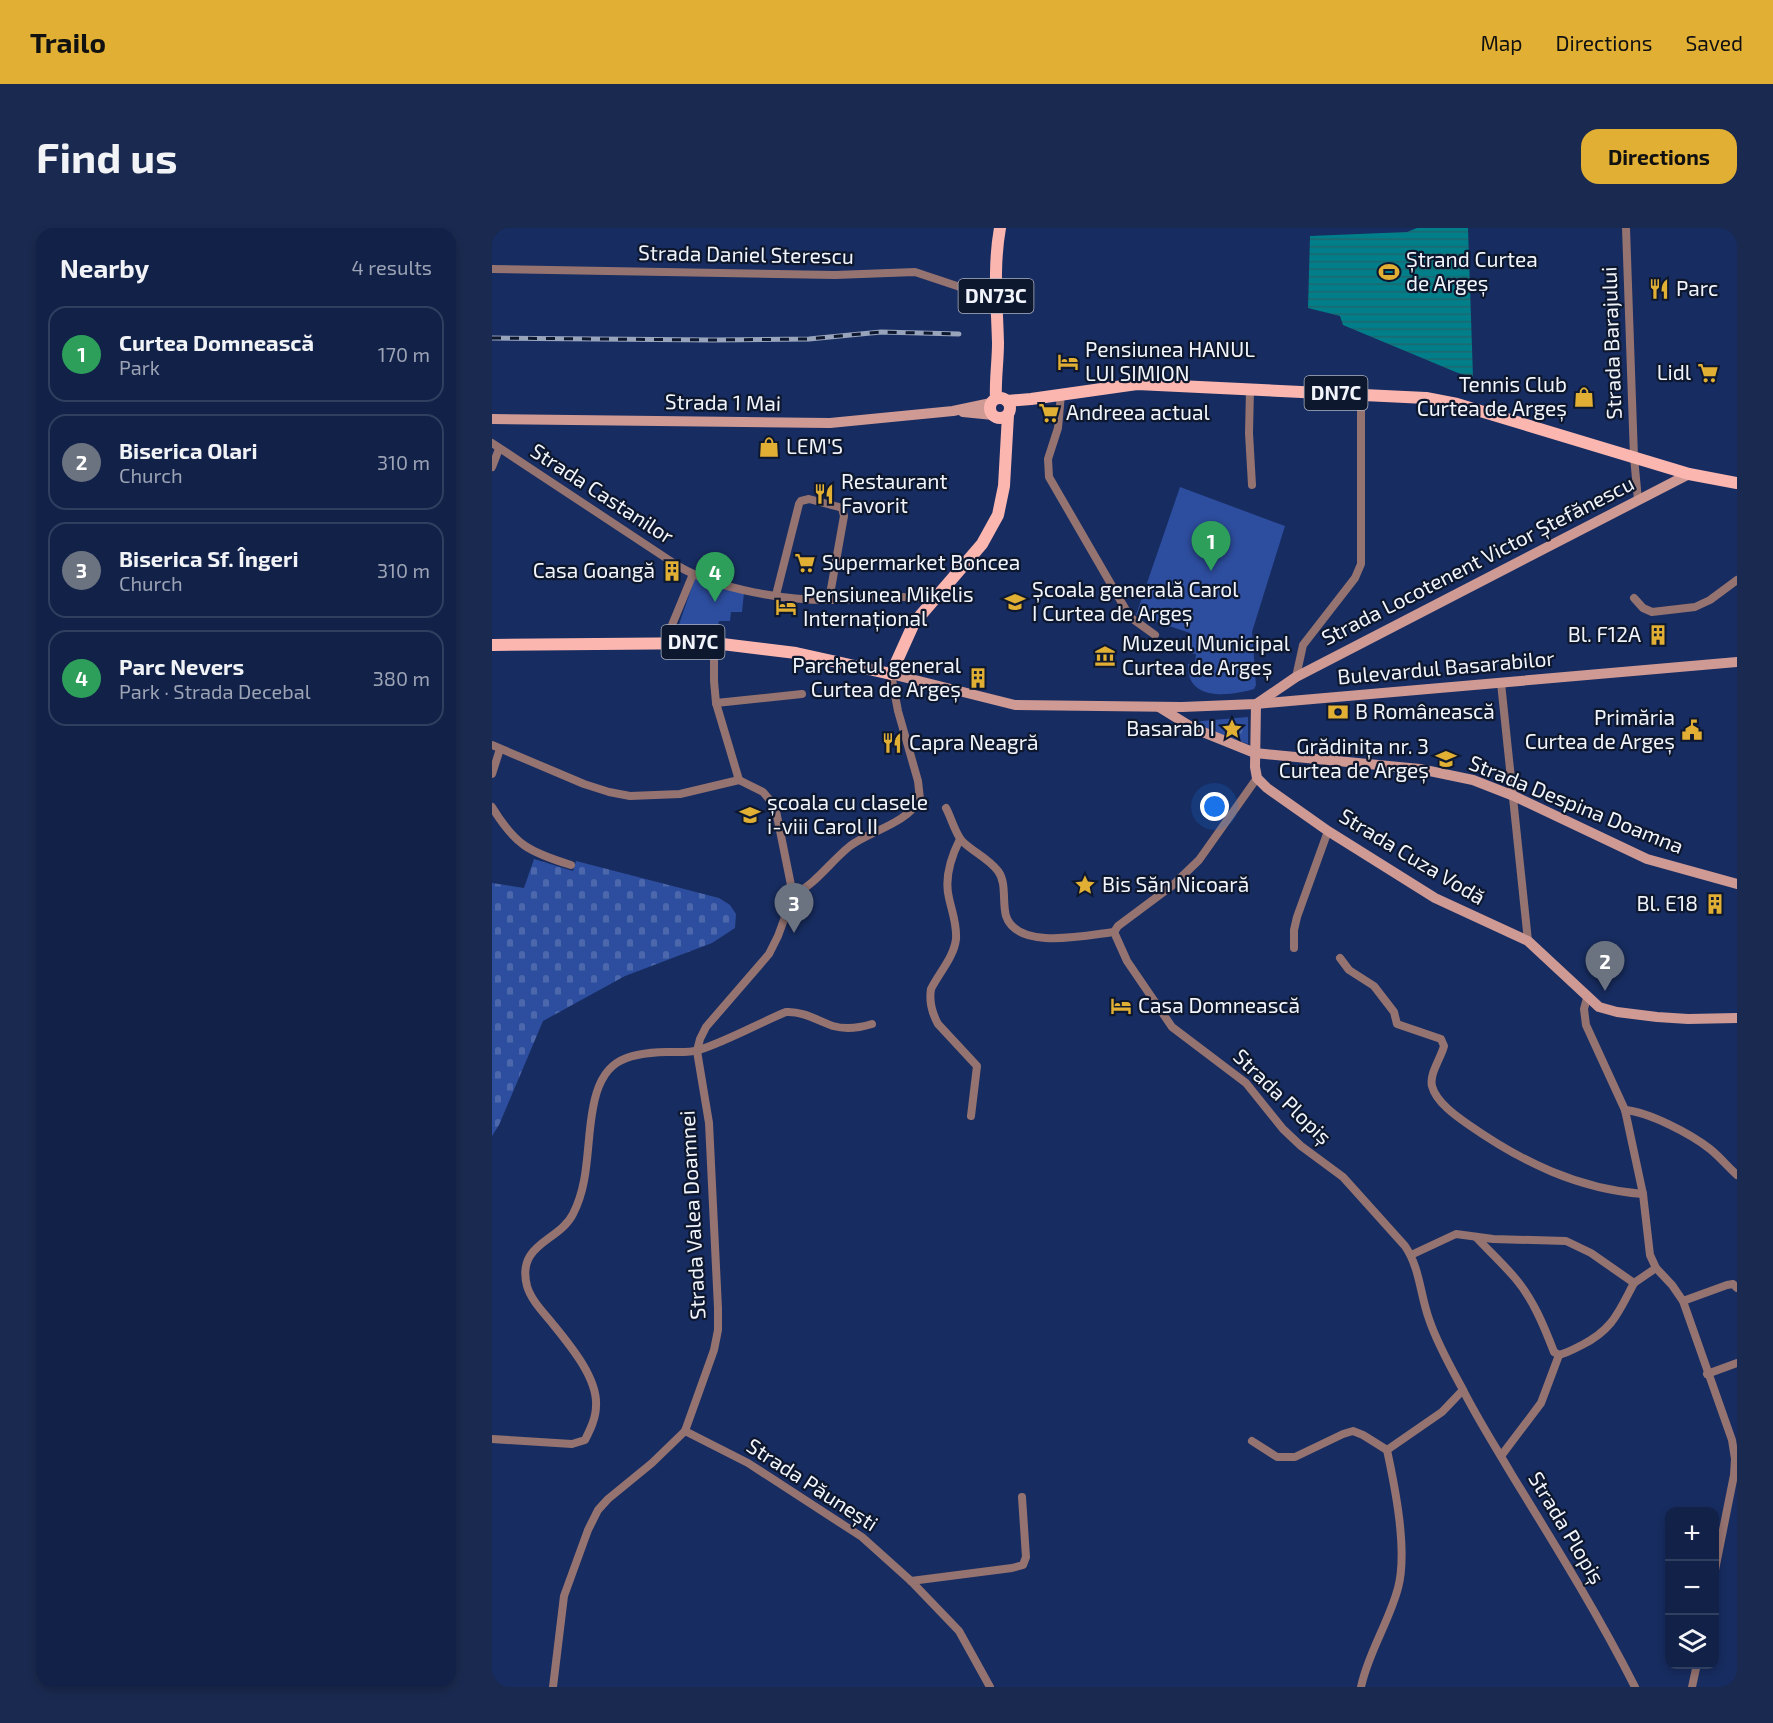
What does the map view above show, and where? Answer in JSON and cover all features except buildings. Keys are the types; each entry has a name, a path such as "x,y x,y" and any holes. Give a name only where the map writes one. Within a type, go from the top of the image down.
{"main road":[{"name":"DN73C","path":"1000,228 995,263 997,364 1003,378 1001,408"},
{"name":"DN7C","path":"1001,408 1031,399 1137,384 1410,396 1441,400 1689,474 1737,483"},
{"name":"Strada 1 Mai","path":"492,419 802,424 852,422 1001,408"},
{"path":"891,674 914,623 982,544 991,530 1001,504 1005,448 1001,408"},
{"name":"Strada Locotenent Victor Ștefănescu","path":"1256,704 1296,677 1689,474"},
{"name":"DN7C","path":"492,645 714,643 796,653 891,674"},
{"name":"Bulevardul Basarabilor","path":"891,674 1015,705 1159,707 1256,704 1737,662"},
{"path":"1256,704 1257,778"},
{"name":"Strada Despina Doamna","path":"1159,707 1193,728 1255,753 1440,772 1473,780 1514,796 1647,859 1737,884"},
{"name":"Strada Cuza Vodă","path":"1257,778 1328,831 1449,906 1528,941 1599,1007 1617,1012 1688,1019 1737,1018"}],"street":[{"name":"Strada Barajului","path":"1626,228 1634,457 1638,500"},
{"name":"Strada Daniel Sterescu","path":"492,269 835,275 915,272 996,299"},
{"path":"1250,389 1249,433 1252,485"},
{"path":"1061,394 1058,428 1048,459 1049,477 1130,617 1155,636"},
{"path":"1296,677 1303,645 1354,578 1361,564 1361,394"},
{"name":"Strada Castanilor","path":"492,443 693,574 737,588 776,595 829,600 898,595 932,600"},
{"path":"492,467 500,449"},
{"path":"776,595 799,504 808,499 838,507 843,512 829,600"},
{"path":"665,642 693,574"},
{"path":"1634,598 1643,608 1652,612 1695,607 1710,600 1737,580"},
{"path":"714,643 716,703 740,780"},
{"path":"793,895 813,882 850,847 897,820 914,808 920,799 918,781 899,718 891,674"},
{"path":"1501,683 1528,941"},
{"path":"716,703 802,694"},
{"path":"492,774 496,747 584,784 609,792 630,796 680,794 740,780 763,792 775,806 793,895 769,954 706,1027 699,1039 697,1051"},
{"path":"946,808 960,839 990,862 1001,877 1008,920 1018,930 1038,938 1055,938 1114,932 1118,926 1173,885 1199,860 1257,778"},
{"path":"492,807 514,838 526,848 539,855 571,865"},
{"path":"1294,948 1297,918 1328,831"},
{"path":"960,839 948,876 948,896 956,929 955,946 934,983 930,996 938,1024 977,1066 971,1116"},
{"name":"Strada Plopiș","path":"1114,932 1127,961 1172,1027 1246,1083 1283,1129 1301,1146 1343,1177 1397,1236 1411,1255 1418,1272 1428,1317 1462,1390 1593,1608 1635,1687"},
{"path":"1340,958 1349,970 1374,986 1386,999 1394,1012 1397,1024 1441,1039 1444,1046 1431,1079 1432,1085 1442,1102 1464,1122 1525,1161 1604,1188 1643,1194"},
{"path":"1587,998 1584,1009 1586,1025 1625,1110 1643,1194 1650,1255 1656,1268 1683,1301 1732,1440 1736,1459 1717,1561"},
{"path":"492,1439 572,1444 585,1440 592,1427 597,1406 594,1390 586,1370 571,1346 531,1296 526,1272 528,1260 534,1249 571,1218 580,1200 587,1169 593,1107 599,1086 606,1073 618,1061 631,1055 697,1051 786,1012 799,1012 835,1027 855,1029 872,1024"},
{"name":"Strada Valea Doamnei","path":"553,1687 564,1596 577,1557 598,1510 685,1431 714,1350 718,1330 711,1153 709,1123 697,1051"},
{"path":"1625,1110 1652,1117 1698,1142 1710,1149 1737,1175"},
{"path":"1411,1255 1456,1234 1510,1240 1559,1241 1574,1243 1634,1283"},
{"path":"1476,1237 1526,1292 1554,1352 1559,1354"},
{"path":"1502,1456 1540,1403 1559,1354 1588,1342 1606,1330 1616,1318 1634,1283 1656,1268"},
{"path":"1683,1301 1727,1285 1733,1284 1737,1288"},
{"path":"1707,1374 1737,1363"},
{"path":"1387,1450 1442,1412 1462,1390"},
{"name":"Strada Păunești","path":"685,1431 748,1463 862,1537 939,1608 959,1631 990,1687"},
{"path":"1252,1440 1271,1454 1283,1458 1295,1456 1353,1431 1387,1450 1399,1524 1401,1559 1399,1586 1385,1626 1365,1670 1361,1687"},
{"path":"911,1581 1023,1565 1026,1557 1022,1497"},
{"path":"1692,1687 1696,1669"}],"green space":[{"path":"1180,487 1285,526 1252,632 1256,685 1254,689 1222,694 1202,690 1194,685 1189,676 1188,664 1195,663 1196,654 1190,653 1190,633 1136,615"},
{"path":"695,578 744,593 742,612 731,612 730,621 719,621 717,633 676,633"},
{"path":"1248,717 1248,744 1198,726 1196,723 1202,721"},
{"path":"534,859 573,871 576,861 719,898 730,905 736,914 735,928 712,943 625,976 543,1021 499,1125 492,1136 492,883 524,888"}],"shaded area":[{"name":"Ștrand Curtea de Argeș","path":"1417,228 1468,228 1473,377 1458,373 1343,325 1340,316 1308,308 1310,236 1407,232"}],"railway":[{"path":"492,338 713,340 809,339 881,332 959,334"}],"place":[{"name":"Ștrand Curtea de Argeș","path":"1389,272"},
{"name":"Parc","path":"1659,289"},
{"name":"Pensiunea HANUL LUI SIMION","path":"1068,362"},
{"name":"Lidl","path":"1708,373"},
{"name":"Tennis Club Curtea de Argeș","path":"1584,397"},
{"name":"Andreea actual","path":"1049,413"},
{"name":"LEM'S","path":"769,447"},
{"name":"Restaurant Favorit","path":"824,494"},
{"name":"Supermarket Boncea","path":"805,563"},
{"name":"Casa Goangă","path":"672,571"},
{"name":"Curtea Domnească","path":"1211,571"},
{"name":"Parc Nevers","path":"715,602"},
{"name":"Școala generală Carol I Curtea de Argeș","path":"1015,602"},
{"name":"Pensiunea Mikelis Internațional","path":"786,607"},
{"name":"Bl. F12A","path":"1658,635"},
{"name":"Muzeul Municipal Curtea de Argeș","path":"1105,656"},
{"name":"Parchetul general Curtea de Argeș","path":"978,678"},
{"name":"B Românească","path":"1338,712"},
{"name":"Basarab I","path":"1232,729"},
{"name":"Primăria Curtea de Argeș","path":"1692,730"},
{"name":"Capra Neagră","path":"892,743"},
{"name":"Grădinița nr. 3 Curtea de Argeș","path":"1446,759"},
{"name":"școala cu clasele i-viii Carol II","path":"750,815"},
{"name":"Bis Săn Nicoară","path":"1085,885"},
{"name":"Bl. E18","path":"1715,904"},
{"name":"Biserica Sf. Îngeri","path":"794,933"},
{"name":"Biserica Olari","path":"1605,991"},
{"name":"Casa Domnească","path":"1121,1006"}]}
